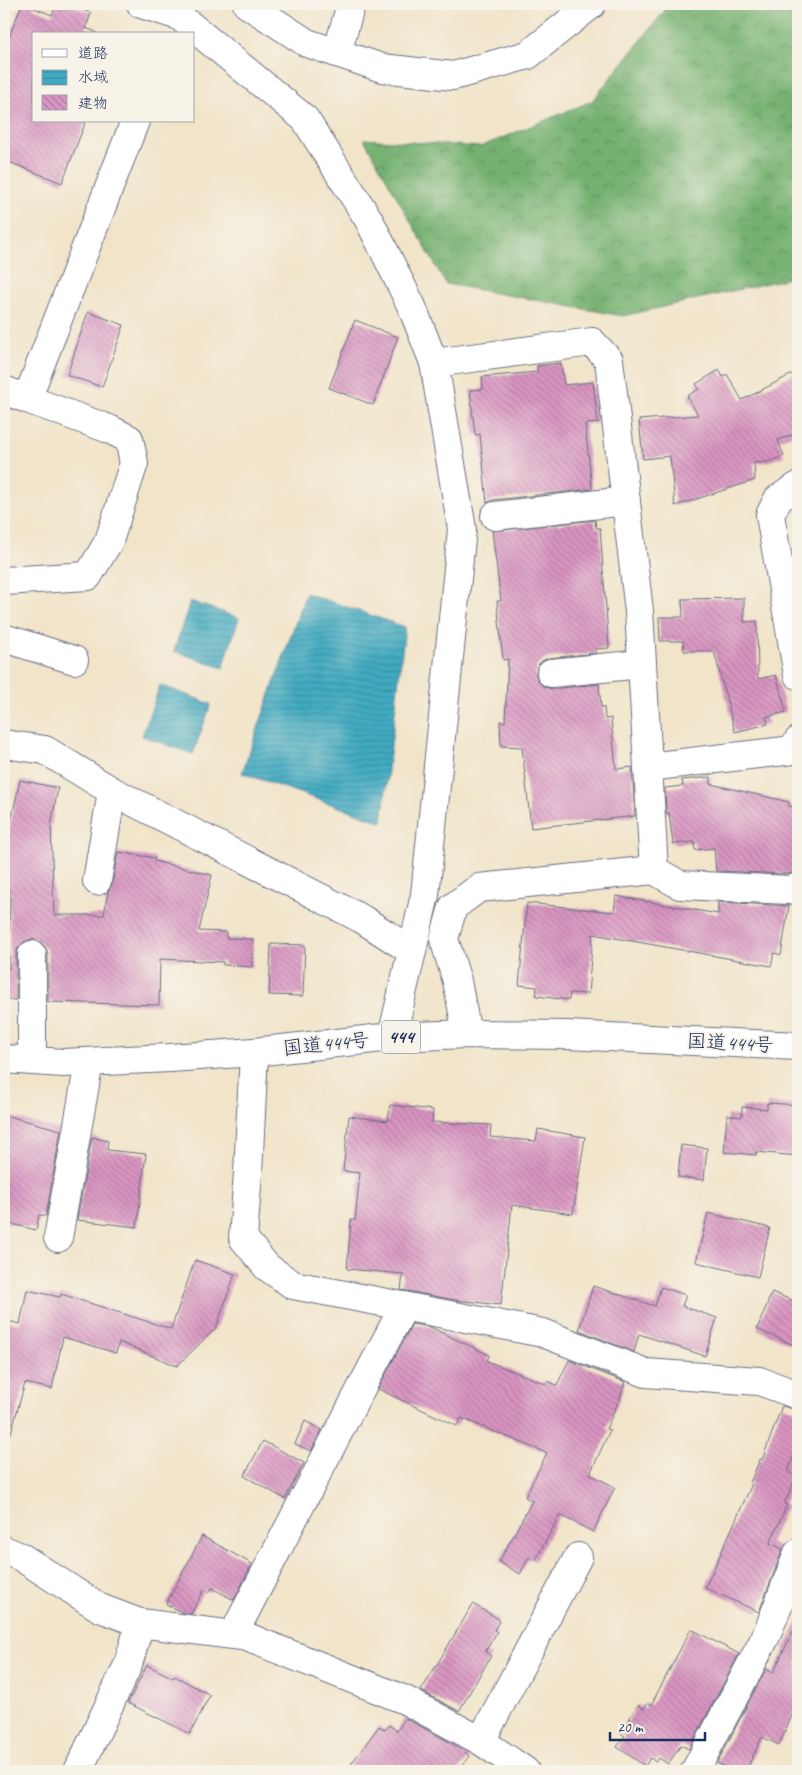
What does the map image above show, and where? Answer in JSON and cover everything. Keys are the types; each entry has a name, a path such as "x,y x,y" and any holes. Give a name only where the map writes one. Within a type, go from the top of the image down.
{"main road":[{"path":"140,4 178,18 306,119 369,220 412,307 434,363 462,529 425,895 392,1037"},
{"path":"248,4 307,43 382,68 453,76 528,55 592,4"},
{"path":"337,53 351,4"},
{"path":"4,581 88,576 109,540 134,463 129,439 109,429 16,395 135,122"},
{"path":"434,363 592,342 609,360 639,611 654,870"},
{"path":"798,486 778,499 770,514 798,675"},
{"path":"495,516 626,501"},
{"path":"4,638 74,660"},
{"path":"551,673 642,664"},
{"path":"648,767 793,750 798,741"},
{"path":"4,744 45,750 112,791 362,919 412,951"},
{"path":"97,880 112,791"},
{"path":"467,1034 457,981 444,939 453,907 479,888 654,870 680,885 790,890 798,887"},
{"path":"32,955 32,1061"},
{"name":"国道444号","path":"4,1059 63,1063 90,1062 254,1052 392,1037 467,1034 567,1035 798,1046"},
{"path":"254,1052 243,1238 267,1267 292,1285 542,1333 646,1373 759,1381 798,1395"},
{"path":"58,1238 90,1062"},
{"path":"233,1635 404,1306"},
{"path":"4,1550 21,1557 100,1608 140,1623 247,1637 405,1700 481,1741 524,1771"},
{"path":"695,1771 767,1634 798,1553"},
{"path":"481,1741 578,1557"},
{"path":"78,1771 128,1665 140,1623"}],"green space":[{"path":"670,4 798,4 798,276 623,316 446,284 364,139 480,147 592,101"}],"water":[{"path":"306,593 405,627 382,822 242,773"},
{"path":"190,601 239,618 223,668 174,651"},
{"path":"160,685 211,704 193,754 142,736"}],"building":[{"path":"22,4 34,4 34,8 52,15 57,4 67,4 91,13 86,28 96,32 32,32 32,122 86,122 62,183 4,160 4,50"},
{"path":"88,312 124,325 102,387 67,375"},
{"path":"355,320 398,337 373,405 329,388"},
{"path":"561,363 564,385 593,382 598,423 585,424 592,489 493,500 487,503 480,434 475,435 470,390 483,389 482,377 537,372 537,366"},
{"path":"719,370 723,377 727,374 742,400 798,371 798,433 778,440 784,456 767,462 754,463 755,480 675,506 670,456 643,459 639,420 698,415 687,396 699,389 696,384"},
{"path":"595,520 596,528 600,528 609,648 596,649 596,653 549,658 537,666 536,675 544,687 552,689 599,684 601,707 604,707 605,719 611,718 616,769 632,767 635,816 531,828 522,747 501,746 500,721 505,722 508,659 503,660 497,601 501,601 492,531"},
{"path":"744,598 744,622 757,621 758,679 776,675 786,712 766,717 768,724 735,732 714,651 684,651 683,641 660,641 659,617 683,617 682,599"},
{"path":"711,777 711,784 789,802 789,806 798,808 798,872 788,874 716,871 714,848 695,850 694,842 673,844 669,813 666,813 665,788 683,786 682,780"},
{"path":"20,780 58,788 51,826 54,915 104,915 118,852 155,858 154,861 212,875 199,931 226,932 226,938 253,939 252,967 223,965 223,962 160,959 159,1005 48,1002 48,955 46,948 40,942 32,939 24,942 18,948 16,955 16,1000 4,1000 4,969 9,969 10,891 5,891 4,845 6,845"},
{"path":"616,896 718,914 718,902 789,906 781,955 774,953 771,966 593,934 588,994 570,993 569,1000 536,996 537,987 519,985 527,903 614,912"},
{"path":"271,944 305,945 303,996 269,995"},
{"path":"767,1103 798,1105 798,1156 756,1152 756,1155 724,1152 727,1115 742,1117 742,1107 767,1109"},
{"path":"390,1105 433,1110 432,1122 491,1125 490,1137 536,1141 538,1129 585,1137 573,1214 512,1205 501,1305 455,1300 401,1290 403,1274 347,1269 351,1220 355,1220 360,1173 343,1171 349,1116 388,1121"},
{"path":"4,1115 61,1130 46,1216 39,1215 36,1230 4,1222"},
{"path":"92,1137 108,1141 107,1150 146,1154 137,1227 77,1220"},
{"path":"681,1145 707,1148 704,1180 678,1177"},
{"path":"708,1213 770,1228 758,1277 696,1262"},
{"path":"195,1260 235,1274 216,1328 177,1366 119,1342 116,1353 63,1337 52,1389 25,1383 11,1433 4,1432 4,1320 20,1324 27,1290 60,1297 61,1294 171,1329"},
{"path":"593,1286 655,1306 661,1287 686,1295 682,1306 717,1318 705,1356 639,1334 634,1352 579,1330"},
{"path":"772,1292 798,1303 798,1347 757,1329"},
{"path":"412,1324 430,1327 489,1355 487,1361 546,1384 547,1381 557,1385 569,1360 625,1382 606,1429 610,1430 590,1474 615,1487 593,1532 560,1515 535,1561 529,1557 520,1574 499,1562 532,1501 525,1497 547,1453 461,1418 457,1426 378,1389"},
{"path":"782,1406 798,1410 798,1443 788,1472 797,1476 784,1504 787,1505 770,1543 783,1549 759,1612 705,1588 752,1484 750,1483 760,1459 762,1460"},
{"path":"305,1421 322,1430 311,1451 295,1444"},
{"path":"263,1441 304,1463 285,1499 244,1476"},
{"path":"202,1536 252,1564 234,1600 212,1588 209,1592 204,1590 191,1614 183,1613 166,1604"},
{"path":"473,1604 500,1620 494,1630 497,1632 485,1652 491,1656 459,1711 421,1691"},
{"path":"798,1621 798,1702 779,1745 762,1737 746,1771 733,1771 717,1763 766,1669 773,1673"},
{"path":"691,1629 739,1654 689,1749 681,1745 668,1764 659,1758 656,1762 650,1758 645,1766 617,1747 625,1736 620,1733 638,1705 644,1709 648,1703 651,1705"},
{"path":"147,1665 173,1678 175,1676 210,1695 190,1734 128,1703"},
{"path":"405,1718 451,1743 470,1756 459,1771 346,1771 379,1726 385,1730 389,1725 397,1731"}]}
